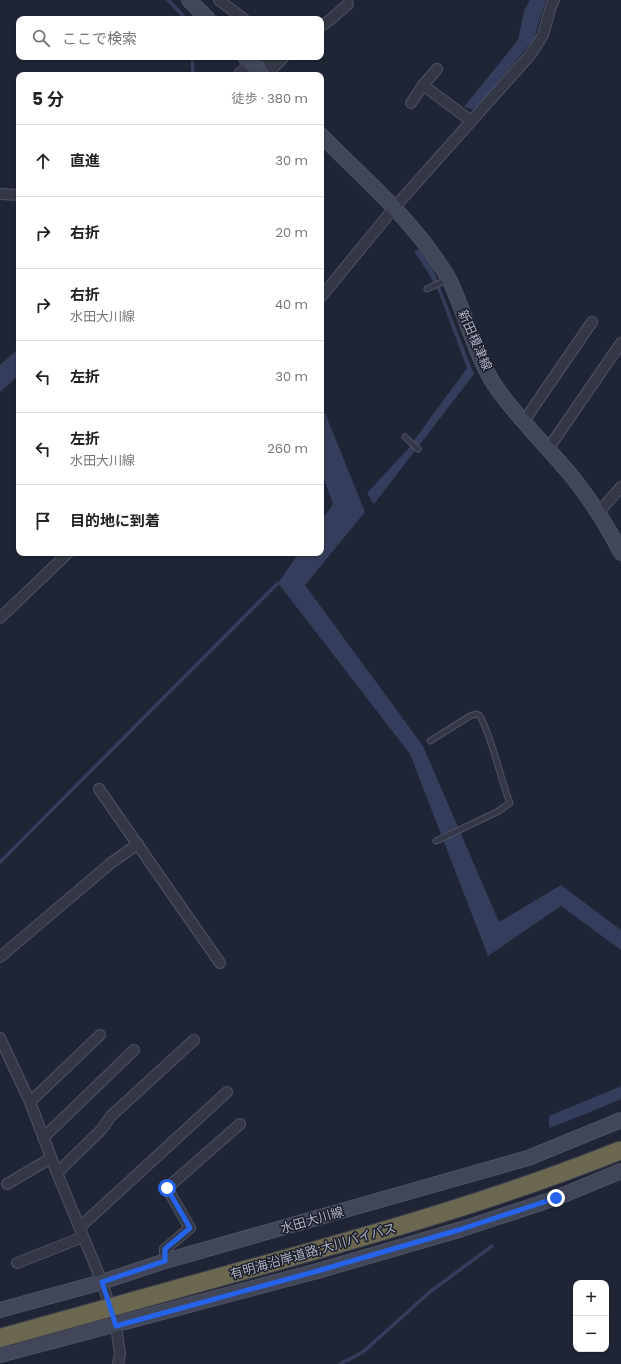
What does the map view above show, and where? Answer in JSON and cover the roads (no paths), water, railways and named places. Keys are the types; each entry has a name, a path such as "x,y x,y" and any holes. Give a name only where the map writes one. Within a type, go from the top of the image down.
{"highway":[{"name":"有明海沿岸道路;大川バイパス","path":"0,1338 400,1226 534,1183 577,1168 621,1150"},
{"name":"有明海沿岸道路;大川バイパス","path":"0,1345 225,1284 402,1233 502,1201 579,1174 621,1157"}],"main road":[{"path":"189,0 205,16"},
{"path":"248,60 266,72"},
{"name":"新田榎津線","path":"324,138 417,232 449,278 478,353 496,386 524,422 574,480 598,513 621,553"},
{"name":"水田大川線","path":"0,1310 102,1282 165,1261 528,1158 621,1120"},
{"path":"0,1356 321,1270 462,1229 556,1198 621,1171"}],"street":[{"path":"219,0 240,16"},
{"path":"324,292 394,208 531,54 543,36 554,0"},
{"path":"324,24 350,2"},
{"path":"240,72 248,60"},
{"path":"266,60 267,72"},
{"path":"268,72 281,60"},
{"path":"411,103 423,85 437,69"},
{"path":"423,85 471,121"},
{"path":"0,194 16,195"},
{"path":"524,422 592,322"},
{"path":"548,449 621,343"},
{"path":"598,513 621,488"},
{"path":"0,618 65,556"},
{"path":"99,788 220,962"},
{"path":"0,957 111,863 138,844"},
{"path":"30,1102 100,1035"},
{"path":"0,1038 30,1102 43,1138 102,1282 116,1326 120,1354 118,1364"},
{"path":"57,1173 101,1130 111,1116 194,1040"},
{"path":"43,1138 134,1050"},
{"path":"18,1263 81,1232 227,1092"},
{"path":"165,1261 165,1249 190,1228 167,1188 240,1124"},
{"path":"7,1184 51,1158"}],"lane":[{"path":"426,289 449,278"},
{"path":"405,437 418,449"},
{"path":"430,741 470,716 476,714 480,716 484,723 510,803 497,812 436,840"}],"water":[{"path":"530,0 546,0 534,39 475,110 464,107 518,40 524,11"},
{"path":"419,249 433,269 474,374 374,504 367,493 407,450 467,368 439,293 414,251"},
{"path":"16,351 16,378 0,392 0,365"},
{"path":"324,410 365,512 305,585 423,746 499,922 561,885 621,930 621,950 561,906 488,956 410,754 278,583 297,556 324,556 324,517 333,504 324,479"},
{"path":"621,1086 621,1099 549,1128 549,1116"}],"waterway":[{"path":"168,0 183,16"},
{"path":"192,60 193,72"},
{"path":"0,862 278,583"},
{"path":"340,1364 363,1352 431,1291 492,1246"}]}
